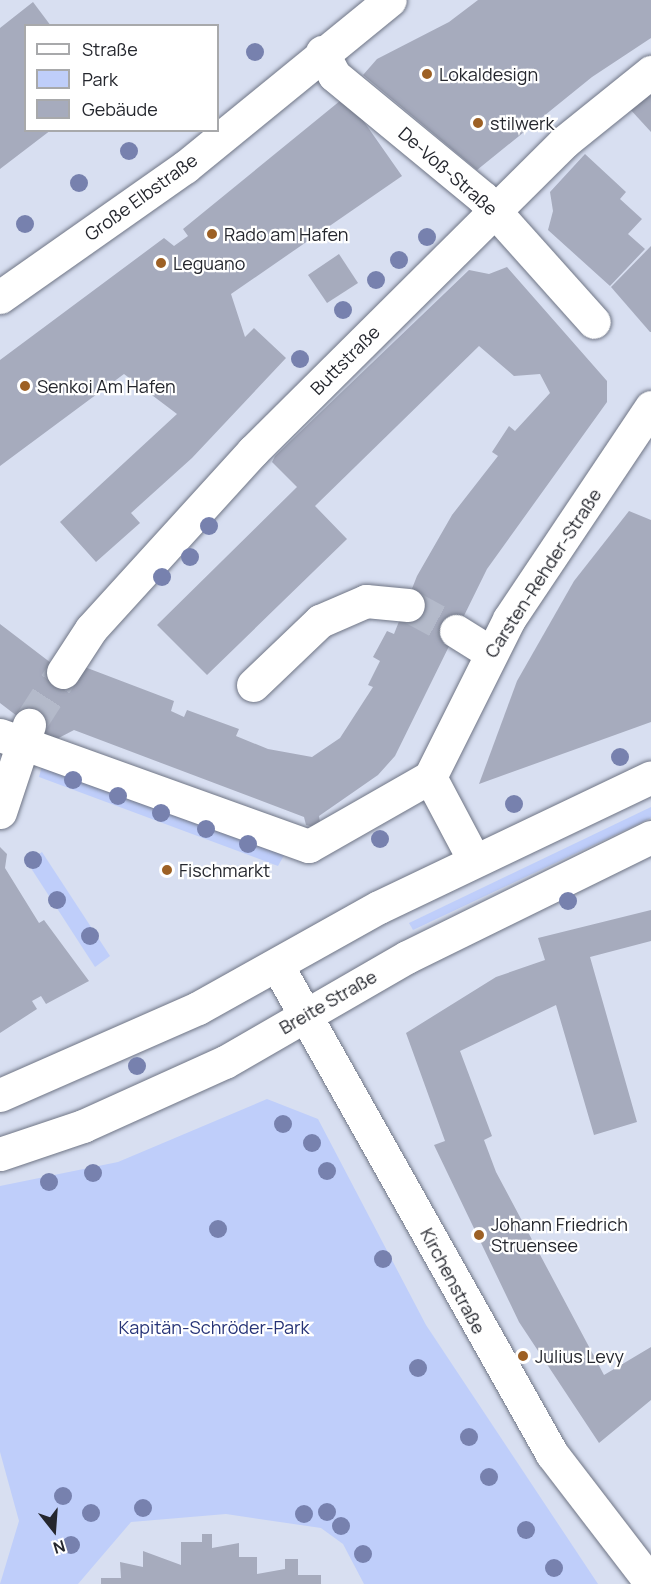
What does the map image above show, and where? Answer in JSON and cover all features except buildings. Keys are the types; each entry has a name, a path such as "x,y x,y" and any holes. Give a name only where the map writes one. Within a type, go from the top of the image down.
{"street":[{"name":"Große Elbstraße","path":"0,297 185,167 322,52 390,0"},
{"name":"De-Voß-Straße","path":"322,52 334,75 495,211 596,321"},
{"name":"Buttstraße","path":"63,672 91,629 253,451 564,142 651,72"},
{"name":"Carsten-Rehder-Straße","path":"430,777 490,652 651,407"},
{"path":"253,685 320,621 366,601 408,605"},
{"path":"456,631 490,652"},
{"path":"0,812 18,734 309,846 430,777 474,860"},
{"path":"0,1095 74,1067 277,965 474,860 651,777"},
{"name":"Breite Straße","path":"0,1154 155,1096 307,1012 651,837"},
{"name":"Kirchenstraße","path":"277,965 307,1012 552,1454 646,1565"}],"green space":[{"path":"44,758 287,850 278,866 39,777"},
{"path":"651,807 651,818 413,930 409,923"},
{"path":"42,852 110,956 95,967 27,862"},
{"name":"Kapitän-Schröder-Park","path":"267,1099 318,1119 426,1325 598,1584 364,1584 343,1544 321,1528 226,1514 131,1522 78,1584 0,1584 19,1521 0,1452 0,1186 118,1162"}],"tunnel":[{"path":"408,605 456,631"},
{"path":"29,725 63,672"}],"place":[{"name":"Lokaldesign","path":"427,74"},
{"name":"stilwerk","path":"478,123"},
{"name":"Rado am Hafen","path":"212,234"},
{"name":"Leguano","path":"161,263"},
{"name":"Senkoi Am Hafen","path":"25,386"},
{"name":"Fischmarkt","path":"167,870"},
{"name":"Johann Friedrich Struensee","path":"479,1235"},
{"name":"Julius Levy","path":"523,1356"}]}
